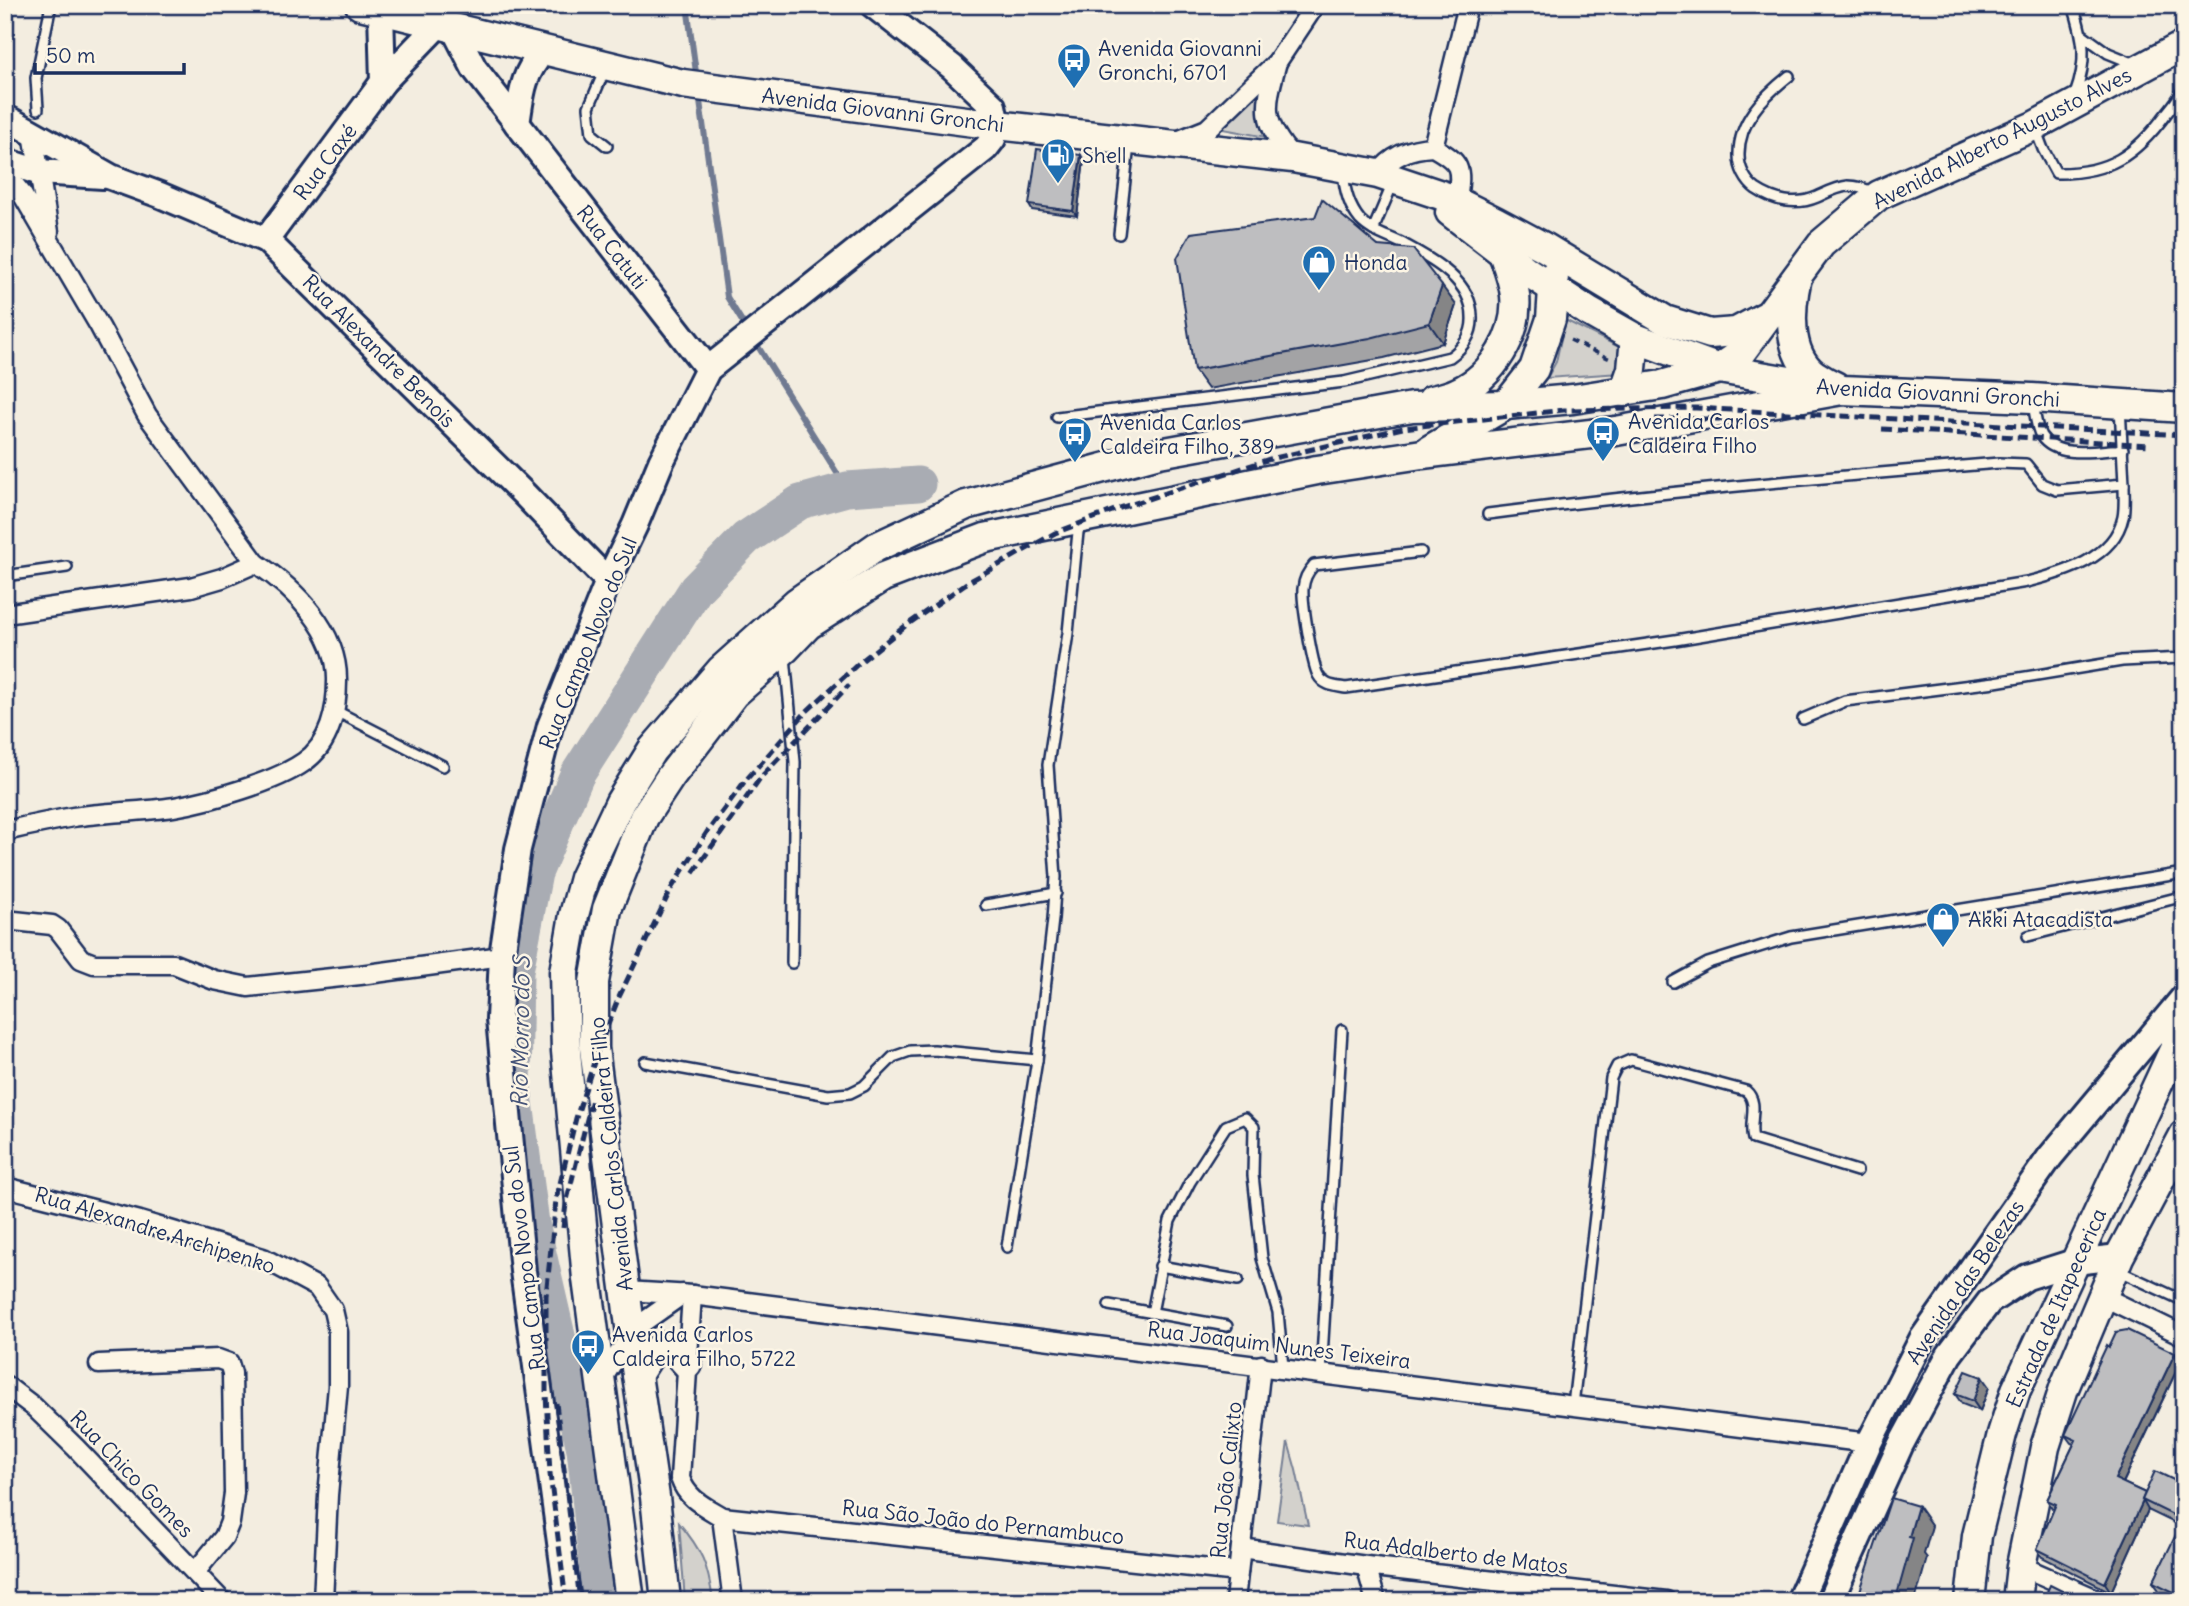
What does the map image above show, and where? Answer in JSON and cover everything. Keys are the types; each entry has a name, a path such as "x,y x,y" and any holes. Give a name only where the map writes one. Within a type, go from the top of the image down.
{"main road":[{"name":"Avenida Giovanni Gronchi","path":"371,8 683,84 997,125 1293,158 1342,167 1394,180 1457,201 1544,247 1665,320 1710,334 1735,332 1770,314"},
{"name":"Avenida Alberto Augusto Alves","path":"1719,369 1740,355 1821,244 1879,195 2034,126 2184,45"},
{"name":"Avenida Giovanni Gronchi","path":"1394,180 1440,205 1554,289 1635,338 1719,369 1842,390 2032,398 2178,409"},
{"path":"1422,454 1506,405 1534,369 1552,319 1553,264 1544,247"},
{"path":"1412,407 1459,392 1479,378 1504,348 1513,321 1515,297 1511,274 1503,253"},
{"path":"1798,275 1793,296 1795,346 1801,359 1814,374 1842,390"},
{"path":"1624,393 1632,369 1635,338"},
{"name":"Avenida Carlos Caldeira Filho","path":"631,1601 587,1279 566,1051 564,972 584,878 620,802 652,750 721,670 797,602 876,547 966,505 1159,453 1412,407 1506,405 1624,393 1719,369"},
{"name":"Avenida Carlos Caldeira Filho","path":"666,1601 655,1497 594,1048 594,982 607,909 644,817 671,776 734,694 808,625 883,577 985,538 1317,470 1422,454 1616,431 1842,390"},
{"name":"Estrada de Itapecerica","path":"1970,1601 1978,1536 2016,1390 2184,1028"},
{"name":"Estrada de Itapecerica","path":"2017,1601 2021,1566 2045,1447 2064,1388 2117,1263 2184,1135"},
{"path":"637,1375 649,1356 662,1347 676,1352 687,1364"}],"street":[{"path":"873,5 952,67 985,98 993,106 997,125"},
{"path":"1171,143 1207,129 1277,62 1315,5"},
{"path":"1433,147 1468,5"},
{"path":"371,8 383,82"},
{"name":"Rua Caxé","path":"267,240 383,82 446,27"},
{"name":"Rua Catuti","path":"446,27 474,68 708,369"},
{"path":"517,124 529,68 543,51"},
{"path":"1277,62 1268,95 1268,121 1280,144 1293,158"},
{"name":"Rua Alexandre Benois","path":"6,116 36,121 111,177"},
{"path":"36,121 38,172 52,245"},
{"name":"Rua Campo Novo do Sul","path":"568,1601 523,1271 499,1019 502,956 518,849 550,726 608,581 661,462 708,369 986,148 993,139 997,125"},
{"path":"1394,180 1385,165 1403,152 1433,147 1454,160 1458,167 1460,177 1457,201"},
{"name":"Rua Alexandre Benois","path":"5,161 38,172 111,177 267,240 524,494 608,581"},
{"path":"5,173 22,194 52,245 147,415 256,563 277,577 303,603 328,639 338,670 336,711 324,739 307,761 275,778 175,807 74,817 5,831"},
{"path":"5,614 191,587 222,578 256,563"},
{"path":"5,920 52,925 81,959 94,964 174,964 214,980 248,987 502,956"},
{"name":"Avenida das Belezas","path":"1799,1601 1869,1443 1922,1339 2050,1157 2184,997"},
{"name":"Rua Alexandre Archipenko","path":"5,1187 140,1221 263,1258 317,1287 333,1310 338,1332 338,1386 328,1494 323,1601"},
{"name":"Avenida das Belezas","path":"1830,1601 1900,1446 1949,1355 1989,1302 2027,1277 2074,1262 2117,1263"},
{"name":"Rua Joaquim Nunes Teixeira","path":"626,1291 688,1295 1261,1365 1869,1443"},
{"path":"601,1381 631,1334 642,1323 688,1295"},
{"path":"688,1295 680,1478 684,1490 693,1499 722,1517 733,1601"},
{"path":"2102,1296 2184,1336"},
{"path":"99,1364 218,1359 229,1363 232,1387 232,1507 224,1537 195,1571"},
{"name":"Rua João Calixto","path":"1235,1601 1261,1365"},
{"name":"Rua Chico Gomes","path":"5,1385 76,1448 222,1601"},
{"name":"Rua São João do Pernambuco","path":"722,1517 1238,1572"},
{"name":"Rua Adalberto de Matos","path":"1241,1548 1366,1566 1665,1601"},
{"path":"1366,1566 1376,1601"},
{"path":"2021,1566 2101,1601"}],"lane":[{"path":"36,121 36,79 51,5"},
{"path":"2071,105 2083,67 2083,35 2073,5"},
{"path":"2083,35 2108,52 2143,67"},
{"path":"606,66 589,107 592,134 607,146"},
{"path":"1789,76 1764,96 1752,112 1743,132 1738,148 1739,163 1750,184 1777,201 1803,201 1833,189 1849,186 1879,195"},
{"path":"2034,126 2056,173 2096,170 2131,154 2155,130 2180,97 2184,87"},
{"path":"1119,234 1130,139"},
{"path":"1057,417 1344,383 1450,357 1463,347 1472,325 1469,298 1460,284 1442,268 1407,245 1373,230 1360,219 1348,196 1342,167"},
{"path":"1373,230 1394,180"},
{"path":"2032,398 2040,435 2049,445 2073,451 2123,449"},
{"path":"1421,552 1314,565 1306,574 1302,591 1312,648 1318,676 1328,685 1346,688 1675,640 2060,574 2108,547 2123,520 2120,404"},
{"path":"1488,514 1736,486 1999,463 2026,464 2042,484 2057,490 2124,484"},
{"path":"1007,1247 1037,1060 1056,893 1048,765 1068,633 1079,517"},
{"path":"5,576 67,567"},
{"path":"785,649 795,762 792,963"},
{"path":"1803,719 1845,701 1995,682 2122,661 2184,658"},
{"path":"336,711 443,766"},
{"path":"1673,982 1708,963 1791,937 2184,873"},
{"path":"986,905 1056,893"},
{"path":"2028,936 2184,896"},
{"path":"1321,1373 1342,1030"},
{"path":"645,1062 828,1095 850,1093 864,1086 892,1057 911,1051 934,1050 1037,1060"},
{"path":"1573,1405 1611,1078 1617,1066 1631,1060 1746,1091 1752,1095 1754,1104 1751,1133 1753,1139 1857,1171"},
{"path":"1152,1313 1170,1221 1190,1182 1226,1126 1245,1118 1254,1127 1253,1175 1262,1258 1278,1312 1283,1368"},
{"path":"2117,1263 2184,1301"},
{"path":"1160,1266 1238,1280"},
{"path":"1109,1305 1227,1326"}],"path":[{"path":"1566,338 1613,360"}],"shaded area":[{"path":"1269,75 1262,106 1266,137 1218,128"},
{"path":"1565,320 1627,351 1621,373 1547,378 1556,362"},
{"path":"1288,1442 1296,1470 1308,1525 1277,1521"},
{"path":"679,1523 703,1559 713,1601 685,1601"}],"building":[{"name":"Shell","path":"1037,149 1081,155 1073,211 1029,205"},
{"name":"Honda","path":"1322,199 1378,246 1413,249 1442,286 1429,323 1370,338 1194,370 1177,258 1191,233 1315,217"},
{"path":"2127,1330 2175,1353 2115,1479 2145,1493 2105,1583 2037,1549 2056,1504 2047,1500 2076,1440 2065,1435 2107,1345 2109,1347 2116,1332"},
{"path":"1966,1371 1982,1377 1973,1401 1955,1394"},
{"path":"2155,1471 2184,1485 2184,1597 2153,1582 2183,1520 2142,1500"},
{"path":"1891,1498 1918,1506 1909,1537 1913,1538 1897,1595 1911,1601 1860,1601 1860,1591"},
{"path":"2050,1585 2082,1601 2043,1601"}],"waterway":[{"path":"687,5 697,80"},
{"path":"699,94 727,297 748,331"},
{"path":"754,340 847,489"},
{"name":"Rio Morro do S","path":"600,1601 584,1449 532,1223 514,1088 516,971 535,873 577,775 696,589 746,538 800,502 847,489 918,484"}],"railway":[{"path":"566,1601 550,1474 546,1394 546,1296 556,1200 576,1118 598,1050 619,997 671,889 707,832 745,781 806,712 859,663 904,627 965,584 1055,533 1120,508 1270,459 1403,428 1564,410 1696,408 2184,435"},
{"path":"1655,419 1722,419"},
{"path":"1882,429 2151,445"},
{"path":"693,873 761,777 849,685"},
{"path":"563,1228 566,1204 592,1099"},
{"path":"556,1403 580,1601"}],"place":[{"name":"Avenida Giovanni Gronchi, 6701","path":"1074,90"},
{"name":"Shell","path":"1058,185"},
{"name":"Honda","path":"1319,292"},
{"name":"Avenida Carlos Caldeira Filho","path":"1603,463"},
{"name":"Avenida Carlos Caldeira Filho, 389","path":"1075,464"},
{"name":"Akki Atacadista","path":"1943,949"},
{"name":"Avenida Carlos Caldeira Filho, 5722","path":"588,1376"}]}
